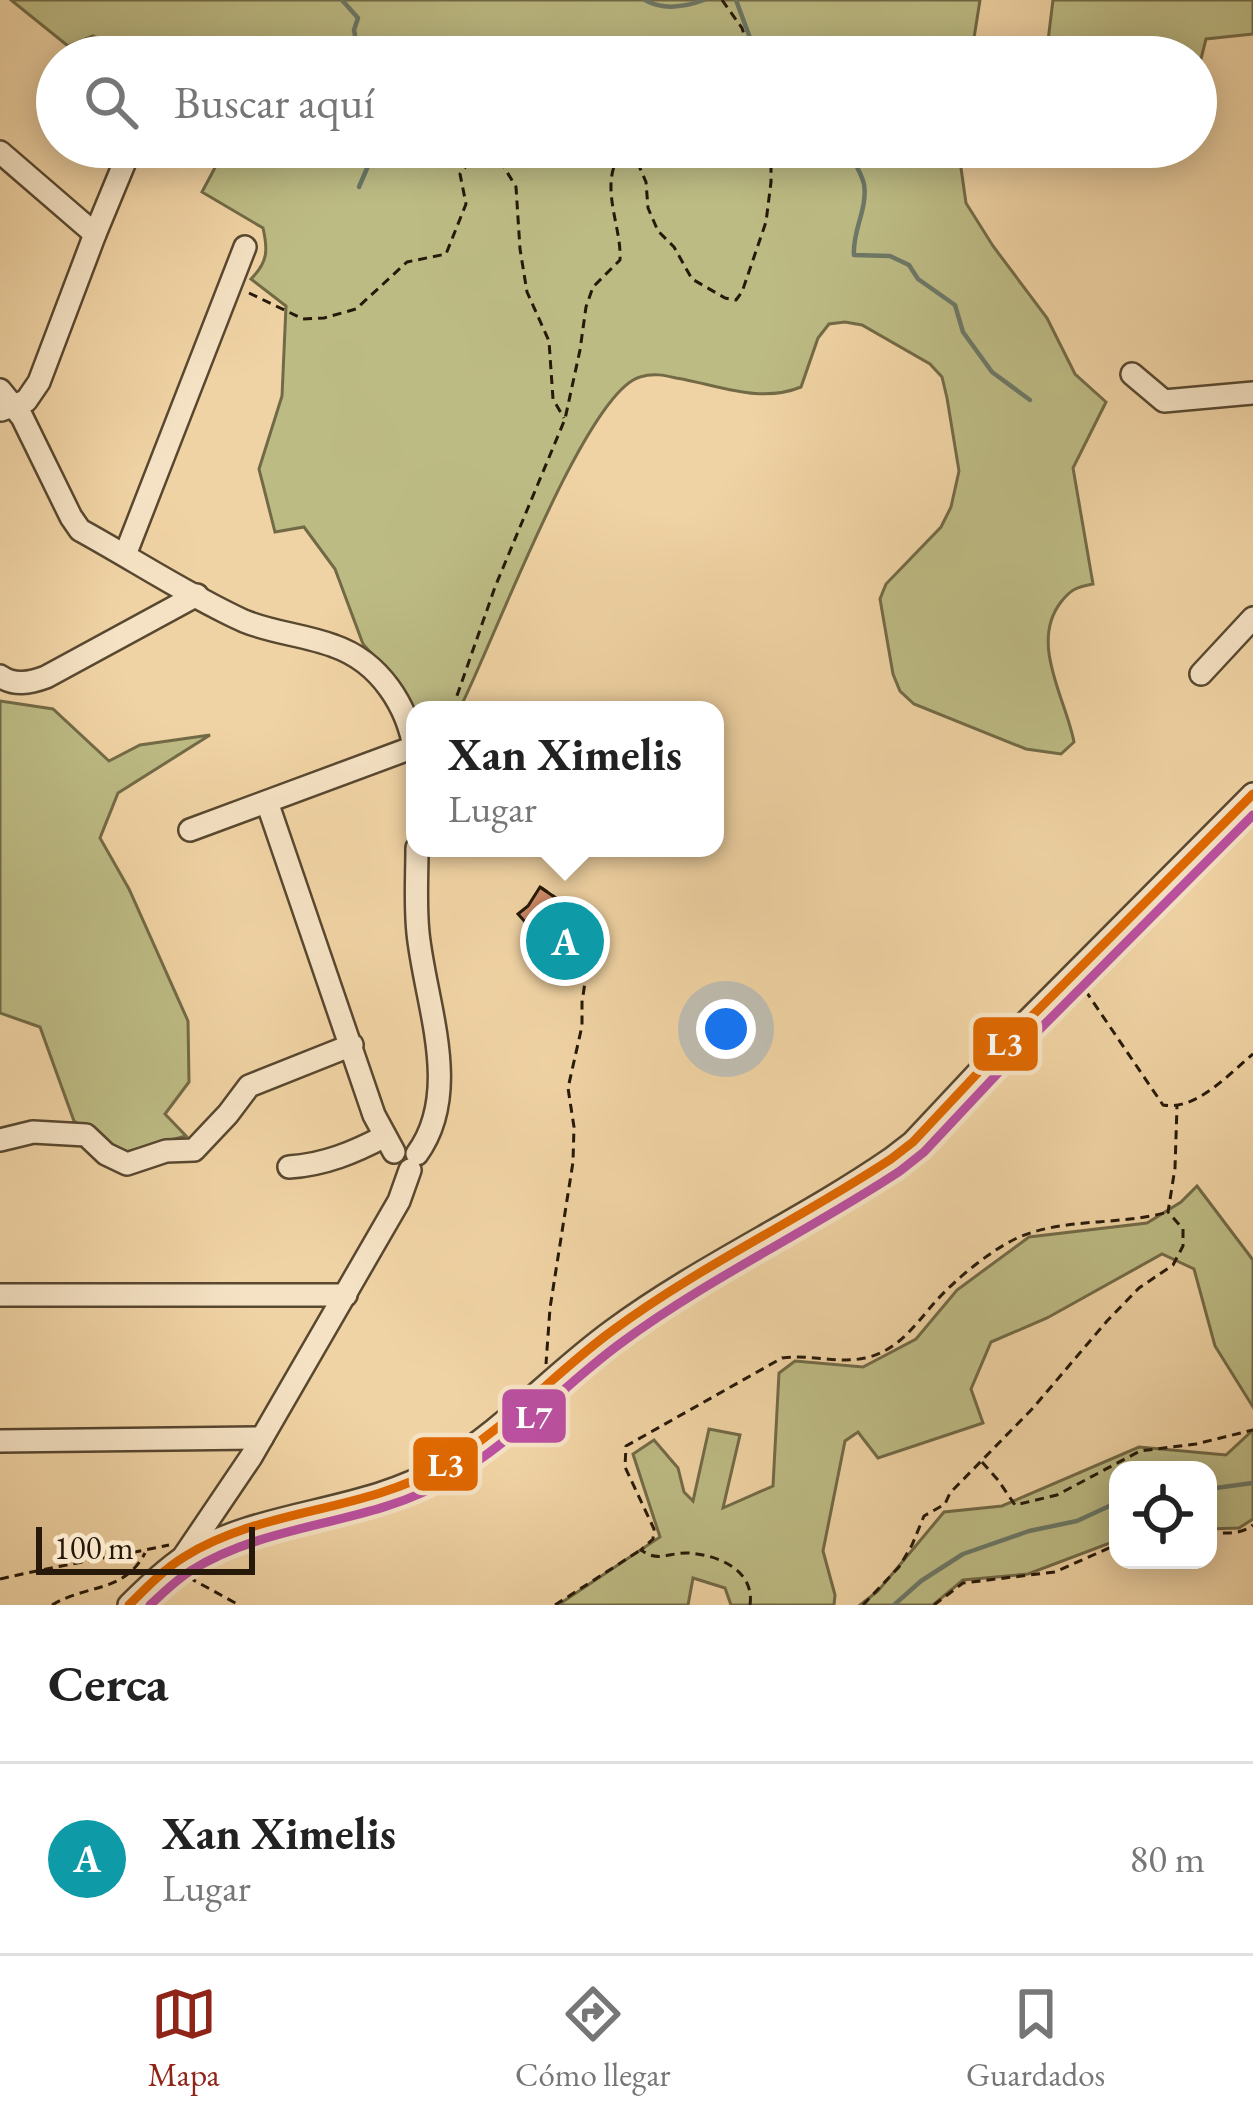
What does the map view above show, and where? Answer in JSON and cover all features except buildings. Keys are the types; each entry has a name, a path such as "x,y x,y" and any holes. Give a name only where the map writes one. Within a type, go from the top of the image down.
{"street":[{"path":"0,152 94,234"},
{"path":"5,402 26,401 39,382 122,168"},
{"path":"125,555 245,247"},
{"path":"1132,374 1164,401 1253,393"},
{"path":"5,402 22,417 80,530 245,622 356,655 388,683 406,721"},
{"path":"0,676 19,682 46,677 196,595"},
{"path":"1201,674 1253,618"},
{"path":"190,830 406,753"},
{"path":"188,1549 371,1495 438,1469 479,1442 611,1331 872,1172 913,1142 1253,794"},
{"path":"267,802 374,1115 408,1147"},
{"path":"129,1605 188,1549 262,1438 393,1209 408,1147 440,1074 417,932 417,857"},
{"path":"0,1139 33,1132 86,1136 127,1164 166,1151 194,1150 249,1086 352,1045"},
{"path":"289,1167 313,1166 359,1150 408,1147"},
{"path":"2,1295 346,1294"},
{"path":"0,1441 262,1438"}],"path":[{"path":"722,0 744,36"},
{"path":"232,279 246,292 303,319 356,309 407,262 446,254 466,203 460,174 464,168"},
{"path":"505,168 516,187 527,292 549,341 553,399 565,419"},
{"path":"455,701 495,586 565,419 593,287 620,260 612,168"},
{"path":"640,168 658,231 674,247 692,279 736,300 766,222 772,168"},
{"path":"540,887 556,898 592,950 568,1088 573,1162 550,1308 545,1387"},
{"path":"1073,974 1163,1105 1178,1106 1212,1087 1253,1054"},
{"path":"863,1605 899,1567 924,1516 945,1504 950,1493 1139,1288 1181,1255 1183,1229 1168,1212 1178,1106"},
{"path":"555,1605 653,1539 654,1529 625,1467 626,1446 782,1358 865,1358 893,1346 938,1299 1013,1240 1062,1227 1168,1212"},
{"path":"980,1461 1015,1505 1057,1495 1141,1450 1196,1444 1253,1430"},
{"path":"1217,1532 1245,1531 1253,1525"},
{"path":"934,1605 963,1583 1055,1572 1109,1548"},
{"path":"0,1579 57,1565 188,1549 188,1579 239,1605"},
{"path":"641,1550 657,1558 687,1553 726,1560 742,1575 752,1595 751,1605"},
{"path":"52,1605 120,1581 135,1570 146,1552"}],"shaded area":[{"path":"11,0 980,0 974,36 56,36"},
{"path":"1053,0 1253,0 1253,34 1049,36"},
{"path":"215,168 961,168 966,203 1047,318 1075,374 1106,402 1073,468 1093,584 1065,598 1048,635 1052,671 1074,742 1061,754 1026,749 914,704 900,691 880,599 886,584 941,527 959,471 942,377 930,364 862,325 845,322 829,324 818,338 801,387 754,393 654,375 640,377 618,393 567,473 463,701 408,701 400,685 363,644 335,569 304,527 275,532 259,469 282,396 286,306 251,279 265,255 263,228 202,192"},
{"path":"0,701 53,709 109,761 140,745 210,735 118,793 100,838 129,889 188,1021 189,1082 165,1114 186,1136 122,1153 74,1121 40,1027 0,1013"},
{"path":"1197,1186 1253,1260 1253,1407 1215,1346 1194,1269 1162,1254 1047,1318 991,1342 971,1389 983,1423 878,1458 858,1432 845,1441 823,1551 834,1605 731,1605 725,1588 693,1578 688,1605 558,1605 660,1537 633,1454 654,1440 678,1468 684,1492 693,1501 709,1429 740,1435 723,1508 773,1486 779,1373 795,1361 863,1367 916,1339 957,1290 1029,1237 1147,1223"},
{"path":"1253,1430 1253,1519 1239,1528 1217,1529 1217,1461 1109,1461 1109,1543 1028,1574 963,1580 933,1605 860,1605 878,1591 944,1512 1002,1506 1139,1447 1226,1455"}],"waterway":[{"path":"342,0 358,18 355,36"},
{"path":"645,0 674,7 704,0"},
{"path":"736,0 749,36"},
{"path":"359,187 367,168"},
{"path":"858,168 864,202 854,255 890,256 909,265 918,279 955,305 963,332 992,372 1030,400"},
{"path":"1217,1488 1253,1483"},
{"path":"894,1605 963,1554 1029,1531 1077,1521 1109,1506"}],"transit line":[{"name":"L3","path":"129,1605 169,1568 214,1541 378,1494 441,1467 486,1437 646,1307 891,1159 913,1142 1253,794"},
{"name":"L7","path":"150,1605 186,1574 222,1554 387,1506 449,1479 495,1449 655,1319 900,1171 924,1152 1253,815"}],"place":[{"name":"Xan Ximelis","path":"565,941"}]}
